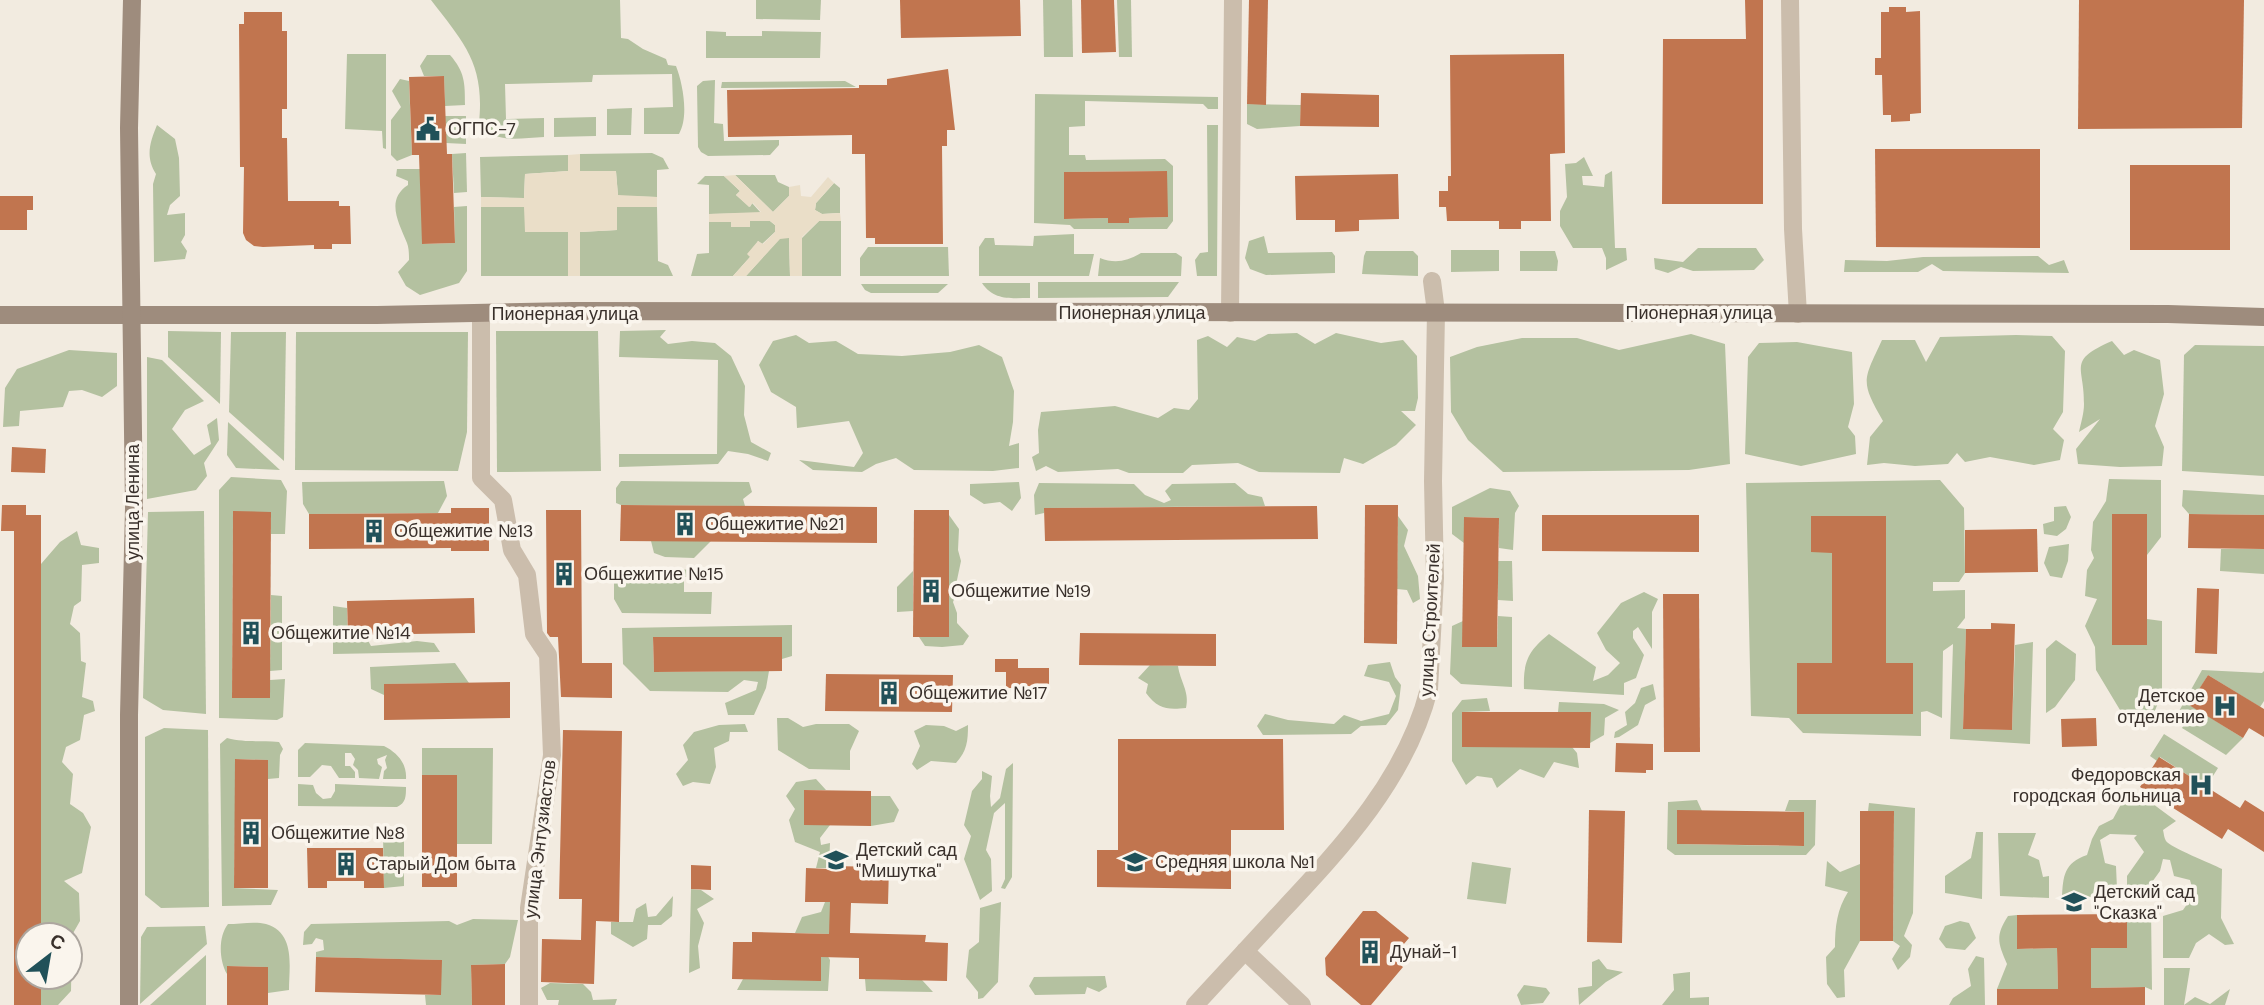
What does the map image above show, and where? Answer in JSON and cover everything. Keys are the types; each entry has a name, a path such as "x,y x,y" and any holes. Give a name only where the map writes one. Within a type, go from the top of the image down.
{"main road":[{"name":"улица Ленина","path":"129,1005 129,715 134,508 129,128 132,0"},
{"name":"Пионерная улица","path":"0,315 1436,312 2168,314 2264,317"}],"street":[{"path":"1230,313 1233,0"},
{"path":"1790,1 1793,216 1798,314"},
{"name":"улица Строителей","path":"1195,1005 1327,863 1387,786 1405,754 1426,702 1429,690 1435,578 1433,481 1436,312 1432,281"},
{"name":"улица Энтузиастов","path":"481,314 481,478 503,500 512,550 527,575 534,634 548,654 552,755 529,908 529,1005"},
{"path":"1245,951 1302,1005"}],"green space":[{"path":"431,0 620,0 621,38 666,59 668,65 676,66 683,91 684,110 679,134 644,134 644,108 673,107 672,74 593,75 592,82 505,84 506,119 544,118 544,137 508,139 493,135 479,123 479,85 470,56"},
{"path":"756,0 821,0 820,20 756,19"},
{"path":"1043,0 1072,0 1073,57 1044,57"},
{"path":"1117,0 1131,0 1132,57 1119,57"},
{"path":"706,31 726,32 726,36 762,36 762,31 821,32 820,58 706,58"},
{"path":"347,54 386,54 386,149 383,148 382,131 345,129"},
{"path":"427,55 450,55 455,61 463,78 465,105 445,106 444,76 424,76 420,66"},
{"path":"400,79 409,81 412,155 397,161 391,155 391,120 401,107 392,91"},
{"path":"715,80 714,123 723,124 724,141 779,140 779,145 770,155 708,156 701,152 698,147 697,86 703,81"},
{"path":"845,81 856,87 721,88 722,82"},
{"path":"1035,94 1218,97 1218,109 1208,109 1203,104 1085,101 1085,126 1069,127 1069,155 1085,155 1086,160 1165,159 1173,166 1173,221 1167,229 1074,229 1070,225 1034,223","holes":["1167,171 1167,217 1129,218 1128,223 1108,223 1108,218 1064,219 1064,172"]},
{"path":"1247,104 1301,105 1300,126 1257,129 1247,124"},
{"path":"632,108 631,135 607,135 607,109"},
{"path":"445,116 466,116 466,144 446,143"},
{"path":"596,117 596,136 554,137 554,118"},
{"path":"157,125 175,139 179,158 180,196 170,205 167,215 185,213 185,235 181,242 187,251 185,259 154,262 153,184 156,174 150,150"},
{"path":"1207,125 1218,125 1217,276 1197,276 1195,260 1200,253 1208,252"},
{"path":"466,153 467,192 454,193 452,154"},
{"path":"652,153 663,158 669,169 657,170 657,197 618,196 616,172 580,171 580,154"},
{"path":"568,155 569,171 525,174 524,198 481,197 480,157"},
{"path":"1584,157 1593,176 1582,176 1583,185 1604,187 1605,175 1612,171 1615,248 1626,248 1627,260 1606,270 1606,258 1602,248 1573,248 1560,226 1560,211 1567,197 1565,164 1576,163"},
{"path":"397,169 420,169 423,244 455,243 454,207 467,206 467,271 459,283 420,295 406,286 398,272 409,258 408,245 395,205 408,181 396,176"},
{"path":"735,175 775,175 778,182 789,187 789,196 773,212"},
{"path":"705,176 724,176 740,191 736,195 750,207 752,203 761,213 709,214 709,185 697,184"},
{"path":"834,183 840,188 840,213 822,214 815,210 816,203"},
{"path":"481,207 525,207 526,232 568,232 568,276 481,276"},
{"path":"617,207 657,207 658,261 668,265 673,276 580,276 580,232 617,230"},
{"path":"750,221 770,221 775,225 775,232 762,244 758,241 750,257 733,276 691,276 697,254 709,253 709,222 731,222 732,227 749,227"},
{"path":"819,221 841,221 841,276 802,276 802,238"},
{"path":"1074,234 1074,254 1094,254 1089,276 979,276 979,247 985,238 994,238 995,245 1033,246 1034,236"},
{"path":"1264,236 1268,253 1332,252 1335,256 1335,273 1266,275 1250,269 1245,258 1249,241"},
{"path":"780,238 789,238 790,276 746,276"},
{"path":"868,247 948,247 949,276 860,276 860,258"},
{"path":"1698,248 1756,248 1764,260 1754,270 1693,271 1681,267 1668,273 1655,269 1654,258 1683,262"},
{"path":"1451,250 1499,250 1499,271 1451,272"},
{"path":"1366,251 1413,251 1418,256 1418,276 1362,274"},
{"path":"1520,251 1555,251 1557,271 1520,271"},
{"path":"1141,253 1176,253 1182,257 1181,276 1098,276 1100,258 1121,261"},
{"path":"2038,256 2049,265 2064,260 2069,273 1943,271 1932,264 1918,272 1844,272 1845,260"},
{"path":"1038,282 1179,282 1168,297 1038,298"},
{"path":"982,283 1030,283 1030,298 997,296"},
{"path":"861,284 948,284 938,293 871,293"},
{"path":"666,330 660,337 668,344 692,341 715,343 731,356 745,386 744,415 751,442 771,453 768,461 728,451 718,464 619,467 619,454 717,454 718,360 619,357 620,331"},
{"path":"168,331 221,332 220,404 168,357"},
{"path":"496,331 598,331 601,471 497,472"},
{"path":"231,332 286,332 284,461 229,412"},
{"path":"296,332 468,332 467,432 458,471 295,470"},
{"path":"1297,333 1315,344 1336,333 1381,343 1403,340 1417,356 1418,398 1415,411 1401,411 1416,425 1396,445 1363,464 1344,458 1340,473 1259,472 1238,463 1192,465 1183,473 1129,473 1118,469 1058,472 1046,466 1036,471 1032,457 1039,453 1038,430 1041,412 1115,406 1158,418 1174,408 1189,410 1198,399 1197,340 1208,336 1227,347 1237,337 1255,341 1268,334"},
{"path":"1691,334 1725,344 1730,464 1689,470 1503,472 1468,440 1451,412 1450,357 1477,347 1522,338 1577,338 1619,350"},
{"path":"796,335 809,343 836,341 858,354 902,356 950,352 979,345 1002,357 1014,391 1009,446 1019,443 1019,468 993,471 914,470 896,458 862,472 813,470 799,460 854,467 863,453 849,421 797,428 796,407 771,392 759,365 773,341"},
{"path":"2052,336 2065,351 2063,412 2053,429 2064,440 2060,460 2034,465 1990,457 1965,462 1957,453 1948,464 1867,465 1870,437 1883,421 1870,397 1867,381 1882,340 1915,340 1926,362 1940,337"},
{"path":"2112,341 2124,355 2134,350 2160,360 2164,394 2155,426 2164,447 2162,466 2078,464 2076,449 2100,419 2079,432 2084,404 2081,366 2088,354"},
{"path":"1797,342 1852,352 1854,404 1848,427 1855,436 1856,454 1801,466 1745,454 1748,357 1759,343"},
{"path":"2195,345 2264,346 2264,476 2182,471 2184,355"},
{"path":"69,350 117,353 117,386 102,397 82,390 69,391 63,407 20,411 19,426 3,427 5,388 17,369"},
{"path":"147,357 162,360 204,401 185,410 172,429 194,455 211,444 207,425 217,418 219,440 204,463 207,476 196,490 147,499"},
{"path":"228,422 280,470 236,468 227,455"},
{"path":"231,477 281,480 287,491 285,534 271,534 271,512 233,512 232,698 269,698 270,680 285,679 283,717 277,720 219,718 219,490"},
{"path":"2109,479 2161,480 2161,537 2147,555 2147,514 2112,515 2112,645 2147,645 2147,619 2162,621 2162,693 2154,713 2137,719 2123,715 2096,670 2095,647 2085,626 2097,599 2085,596 2087,570 2094,558 2091,550 2093,522 2106,501"},
{"path":"1940,480 1964,508 1965,573 1959,582 1933,582 1933,591 1965,590 1965,618 1957,628 1966,629 1963,729 2012,730 2015,645 2033,642 2030,744 1950,739 1953,644 1943,651 1942,718 1927,711 1921,712 1921,736 1803,733 1789,718 1751,716 1746,483"},
{"path":"444,481 447,496 438,513 309,514 303,504 302,482"},
{"path":"621,481 749,482 752,492 743,499 745,506 621,505 616,503 616,488"},
{"path":"1019,482 1021,498 1012,511 1000,502 984,504 970,495 970,484"},
{"path":"1039,483 1134,484 1145,495 1164,503 1171,500 1165,491 1172,484 1235,483 1248,494 1262,497 1265,506 1045,508 1044,513 1035,515 1034,495"},
{"path":"1490,488 1510,491 1519,506 1515,513 1513,550 1499,548 1499,518 1465,517 1464,543 1452,534 1452,507"},
{"path":"2183,490 2264,495 2264,515 2189,514 2182,506"},
{"path":"2066,506 2071,517 2066,529 2057,536 2044,534 2043,524 2054,521 2054,507"},
{"path":"204,511 206,714 163,710 143,698 148,512"},
{"path":"949,515 959,529 958,550 961,561 953,602 957,623 969,636 963,645 925,646 919,637 949,637"},
{"path":"1398,516 1408,530 1404,546 1418,576 1420,599 1413,603 1407,590 1397,589"},
{"path":"77,531 81,545 99,548 99,563 82,565 81,601 74,606 70,624 80,633 81,661 86,663 82,697 93,701 95,711 84,715 80,740 66,747 62,762 73,774 70,804 83,813 91,827 82,873 64,881 79,893 80,921 41,921 41,564 60,542"},
{"path":"651,541 711,541 694,558 665,557 654,553"},
{"path":"2069,544 2068,561 2062,578 2050,576 2044,563 2049,547"},
{"path":"2221,549 2264,549 2264,574 2220,571"},
{"path":"1498,561 1512,561 1513,601 1498,600"},
{"path":"712,569 713,575 684,577 684,592 712,592 711,614 622,613 614,599 614,575 621,571"},
{"path":"913,571 913,611 897,612 897,587"},
{"path":"1644,592 1658,599 1652,612 1652,649 1638,627 1633,631 1633,638 1644,655 1636,678 1624,683 1624,695 1524,689 1528,658 1549,634 1596,667 1593,681 1608,675 1620,663 1606,650 1597,633 1621,603"},
{"path":"271,595 282,596 282,670 270,671"},
{"path":"333,606 347,608 348,635 365,635 371,646 417,641 434,643 440,652 333,654"},
{"path":"1498,616 1512,617 1512,687 1461,684 1450,674 1452,626 1463,621 1463,647 1497,647"},
{"path":"792,625 792,656 782,659 781,637 653,637 654,672 769,671 766,688 754,715 728,715 725,703 756,690 758,682 744,680 728,692 650,691 623,664 622,628"},
{"path":"2056,640 2076,654 2075,680 2055,707 2046,713 2046,649"},
{"path":"1390,662 1401,685 1398,710 1386,725 1361,726 1351,734 1263,735 1257,726 1265,714 1288,720 1334,724 1344,715 1361,721 1389,714 1396,696 1389,682 1364,676 1368,665"},
{"path":"455,663 469,683 384,684 384,695 371,689 370,667"},
{"path":"1150,665 1178,666 1186,692 1186,708 1163,707 1150,698 1146,693 1148,684 1138,678"},
{"path":"2202,670 2264,671 2264,701 2260,707 2208,675 2190,705 2243,738 2226,755 2182,728 2187,719 2178,713"},
{"path":"1653,684 1656,699 1645,705 1638,725 1614,738 1615,732 1627,725 1625,712 1635,703 1641,688"},
{"path":"1487,698 1490,711 1462,712 1462,747 1572,747 1577,753 1579,768 1554,762 1544,778 1520,769 1497,788 1492,778 1477,776 1466,785 1452,761 1452,713 1462,700"},
{"path":"1559,702 1604,704 1619,710 1605,718 1604,735 1590,743 1590,712 1558,712"},
{"path":"777,718 788,718 803,727 816,724 849,724 859,731 850,751 850,770 809,769 778,750"},
{"path":"745,724 748,732 730,732 729,741 714,748 716,767 710,784 693,782 683,786 676,774 688,760 683,745 694,732 719,725"},
{"path":"926,725 944,726 956,731 968,725 966,746 956,763 931,761 917,770 912,764 920,746 914,731"},
{"path":"164,728 208,730 209,907 161,908 145,895 145,737"},
{"path":"2164,734 2218,768 2206,787 2160,757 2157,761 2150,756"},
{"path":"227,738 279,742 283,749 280,755 279,778 268,779 268,760 236,759 234,888 278,890 271,905 222,906 220,744"},
{"path":"305,743 384,746 401,760 406,779 383,779 387,768 387,755 377,759 382,767 379,779 359,778 351,753 345,753 345,766 350,766 355,772 355,778 339,778 331,766 322,765 310,777 298,777 298,750"},
{"path":"422,748 493,748 492,844 457,844 457,776 422,775"},
{"path":"1013,763 1012,877 1005,889 1001,888 1005,879 1005,803 994,813 986,850 991,859 992,891 980,900 964,859 971,836 964,825 972,791 982,779 982,771 992,776 991,807 1000,798 1006,769"},
{"path":"816,779 826,790 804,790 804,824 830,825 820,838 821,845 830,843 829,868 816,868 820,852 795,842 789,820 795,809 786,796 796,782"},
{"path":"298,784 313,785 316,793 323,799 331,798 335,784 406,787 406,793 404,801 397,807 298,806"},
{"path":"2134,790 2176,821 2163,830 2169,844 2222,869 2221,918 2234,944 2225,945 2209,934 2196,943 2189,958 2163,958 2163,916 2183,910 2194,894 2190,880 2174,876 2170,860 2163,859 2160,871 2142,896 2127,896 2127,876 2144,852 2134,838 2137,835 2110,834 2100,840 2105,863 2116,866 2117,889 2103,898 2062,898 2064,877 2069,866 2087,855 2099,826 2113,819 2126,795"},
{"path":"871,796 890,796 899,810 894,822 871,826"},
{"path":"1697,800 1702,811 1678,844 1803,846 1804,812 1785,811 1789,800 1816,800 1815,845 1806,855 1675,855 1667,849 1668,802"},
{"path":"1869,803 1915,808 1913,913 1904,936 1912,945 1910,957 1898,970 1892,959 1900,946 1893,941 1894,811 1868,811"},
{"path":"1976,832 1983,832 1982,899 1945,893 1945,876 1971,858"},
{"path":"1998,833 2036,833 2028,855 2039,860 2043,877 2049,876 2049,898 2000,896"},
{"path":"383,834 404,838 404,886 384,888"},
{"path":"1827,861 1840,872 1860,864 1860,941 1844,970 1845,997 1837,998 1827,984 1826,957 1835,947 1837,918 1848,892 1825,886"},
{"path":"1472,862 1511,868 1506,904 1467,899"},
{"path":"691,889 701,890 714,899 697,909 704,923 698,946 700,968 689,973"},
{"path":"673,896 672,916 661,925 648,925 647,939 633,947 611,934 611,922 633,922 636,909 646,903 648,917 656,916"},
{"path":"825,902 833,902 829,934 795,933 802,917 821,912"},
{"path":"1001,902 998,982 983,998 978,999 978,992 966,977 969,950 979,942 980,908"},
{"path":"2129,908 2151,909 2152,990 2145,987 2091,988 2091,948 2127,948 2127,914 2120,914"},
{"path":"2017,915 2018,949 2057,948 2058,989 1997,989 2007,964 2000,945 2001,929 2008,916"},
{"path":"473,919 518,920 510,957 505,964 471,965 472,1005 426,1005 425,995 441,995 441,960 316,957 316,952 324,950 323,940 316,938 312,944 303,945 304,932 311,924 449,921 457,925"},
{"path":"1960,921 1969,923 1976,938 1965,950 1946,948 1939,939 1945,926"},
{"path":"228,924 266,924 276,928 289,952 289,990 268,993 268,967 227,966 227,974 221,949 222,935"},
{"path":"205,926 207,944 140,1004 141,937 147,927"},
{"path":"821,951 825,951 830,960 828,991 737,990 743,979 821,980"},
{"path":"206,955 206,1005 150,1005"},
{"path":"1976,956 1984,958 1985,1005 1949,1005 1953,998 1971,986 1968,969"},
{"path":"1599,959 1607,969 1623,972 1606,982 1579,1005 1578,988 1592,986 1592,962"},
{"path":"2164,968 2190,968 2184,1005 2164,1005"},
{"path":"1690,972 1690,998 1709,997 1709,1005 1662,1005 1674,990 1673,974"},
{"path":"1105,976 1107,987 1099,992 1087,987 1085,994 1035,995 1029,986 1034,977"},
{"path":"865,979 922,980 933,992 866,991"},
{"path":"550,983 583,984 591,992 593,1000 617,999 615,1005 558,1005 559,1000 547,1000 541,988"},
{"path":"1524,985 1546,988 1550,993 1543,1003 1521,1005 1517,995"},
{"path":"2230,989 2225,1005 2184,1005 2195,997 2210,1004"},
{"path":"41,991 71,991 58,1005 41,1005"}],"shaded area":[{"path":"580,154 580,171 616,171 618,195 657,197 657,207 617,207 617,230 580,232 580,276 568,276 568,232 525,232 524,207 481,207 481,197 524,198 525,174 568,171 568,155"},
{"path":"735,175 773,212 789,196 789,187 800,185 801,196 811,197 828,177 834,183 816,203 815,210 822,214 840,213 841,221 819,221 802,237 802,276 790,276 789,238 780,239 746,276 733,276 750,257 747,254 758,241 763,244 775,232 775,225 770,221 750,221 750,227 731,227 731,222 709,222 709,214 761,212 753,203 749,207 736,195 740,191 724,176"}],"building":[{"path":"900,0 1020,0 1021,36 901,38"},
{"path":"1081,0 1114,0 1116,52 1082,53"},
{"path":"1249,0 1268,0 1266,105 1247,104"},
{"path":"1745,0 1763,0 1763,204 1662,204 1663,39 1746,39"},
{"path":"2079,0 2244,0 2242,128 2078,129"},
{"path":"1889,7 1906,7 1906,12 1920,11 1921,113 1910,114 1910,121 1891,122 1891,115 1883,115 1882,75 1875,75 1875,58 1881,58 1881,12 1889,12"},
{"path":"244,12 282,12 282,31 287,31 287,109 282,109 282,138 287,138 288,201 339,201 339,206 350,206 351,244 332,244 332,249 314,249 314,245 254,246 246,240 243,233 244,167 240,167 239,24 244,24"},
{"path":"1564,54 1565,153 1550,154 1551,221 1521,221 1521,229 1499,229 1499,221 1447,221 1446,207 1439,207 1439,191 1448,191 1448,176 1451,176 1450,55"},
{"path":"948,69 955,130 947,130 947,146 942,146 943,244 875,244 875,238 866,238 865,154 852,154 852,135 728,137 727,90 859,88 859,85 887,85 887,79"},
{"path":"444,76 447,154 452,154 455,243 422,244 419,155 412,155 409,77"},
{"path":"1301,93 1379,95 1379,127 1300,126"},
{"path":"1875,149 2040,149 2040,248 1876,247"},
{"path":"2130,165 2230,165 2230,250 2130,250"},
{"path":"1167,171 1168,217 1129,218 1129,223 1108,223 1108,218 1064,219 1064,172"},
{"path":"1398,174 1399,219 1359,220 1359,231 1335,232 1335,220 1296,220 1295,176"},
{"path":"0,196 33,196 33,210 27,210 27,230 0,230"},
{"path":"12,447 46,449 45,473 11,472"},
{"path":"2,505 26,505 26,515 41,515 41,921 14,921 14,531 1,531"},
{"path":"621,505 877,507 877,543 620,541"},
{"path":"1365,505 1398,505 1397,644 1364,643"},
{"path":"1317,506 1318,539 1045,541 1044,508"},
{"name":"Общежитие №13","path":"451,508 489,508 489,551 451,551 451,548 309,549 309,514 451,513"},
{"name":"Общежитие №15","path":"546,510 581,510 582,663 612,663 612,698 561,697 558,637 550,637 547,633"},
{"name":"Общежитие №19","path":"914,510 949,510 949,637 913,637"},
{"name":"Общежитие №14","path":"233,511 271,512 270,698 232,698"},
{"path":"2112,514 2147,514 2147,645 2112,645"},
{"path":"2189,514 2264,515 2264,549 2188,548"},
{"path":"1542,515 1699,515 1699,552 1542,551"},
{"path":"1811,516 1886,516 1886,663 1913,663 1913,714 1797,714 1797,663 1832,663 1832,553 1811,552"},
{"path":"1464,517 1499,518 1497,647 1462,647"},
{"path":"2037,529 2038,572 1965,573 1965,530"},
{"path":"2197,588 2219,589 2217,654 2195,653"},
{"path":"1663,594 1699,594 1700,752 1664,752"},
{"path":"474,598 475,633 348,635 347,601"},
{"path":"1991,623 2015,624 2012,730 1963,729 1966,629 1991,629"},
{"path":"1080,633 1216,634 1216,666 1079,665"},
{"path":"653,637 782,637 782,671 654,672"},
{"path":"995,659 1018,659 1018,668 1049,668 1049,688 1006,688 1006,672 995,672"},
{"name":"Общежитие №17","path":"826,674 953,675 952,712 825,711"},
{"name":"Детское отделение","path":"2208,675 2264,709 2264,737 2249,728 2243,738 2189,705"},
{"path":"510,682 510,718 384,720 384,684"},
{"path":"1462,712 1591,712 1590,748 1462,747"},
{"path":"2096,718 2097,746 2062,747 2061,719"},
{"path":"563,730 622,731 619,922 596,921 594,984 541,982 542,939 581,940 582,899 559,899"},
{"path":"1118,739 1283,739 1284,830 1231,830 1231,889 1097,887 1097,850 1118,850"},
{"path":"1616,743 1653,744 1653,770 1646,770 1646,773 1615,772"},
{"path":"2159,757 2240,808 2245,800 2264,812 2264,852 2228,829 2222,839 2140,787"},
{"name":"Общежитие №8","path":"235,759 268,760 268,888 234,888"},
{"path":"422,775 457,775 457,887 422,887"},
{"path":"804,790 871,791 871,826 804,825"},
{"path":"1589,810 1625,811 1622,943 1587,942"},
{"path":"1677,810 1804,812 1804,846 1677,844"},
{"path":"1860,811 1894,811 1893,941 1860,941"},
{"name":"Старый Дом быта","path":"307,848 383,848 384,888 364,888 364,881 327,881 327,888 308,888"},
{"path":"691,865 711,866 711,890 691,889"},
{"path":"829,866 889,867 888,904 851,903 850,933 926,935 925,942 948,943 947,981 859,979 859,958 821,957 821,981 732,979 733,942 752,942 752,932 829,934 830,902 805,902 806,868 829,869"},
{"name":"Дунай-1","path":"1363,911 1376,911 1409,938 1392,958 1403,967 1371,1005 1361,1005 1326,975 1325,958"},
{"path":"2127,914 2127,948 2091,948 2091,988 2145,987 2145,1005 1997,1005 1997,989 2058,989 2057,948 2017,949 2017,915"},
{"path":"316,957 442,960 441,995 315,992"},
{"path":"505,964 505,1005 472,1005 471,965"},
{"path":"227,966 268,967 268,1005 227,1005"},
{"path":"14,991 41,991 41,1005 14,1005"}],"place":[{"name":"ОГПС-7","path":"428,129"},
{"name":"Общежитие №21","path":"685,524"},
{"name":"Общежитие №13","path":"374,531"},
{"name":"Общежитие №15","path":"564,574"},
{"name":"Общежитие №19","path":"931,591"},
{"name":"Общежитие №14","path":"251,633"},
{"name":"Общежитие №17","path":"889,693"},
{"name":"Детское отделение","path":"2225,706"},
{"name":"Федоровская городская больница","path":"2201,785"},
{"name":"Общежитие №8","path":"251,833"},
{"name":"Детский сад \"Мишутка\"","path":"836,860"},
{"name":"Средняя школа №1","path":"1135,862"},
{"name":"Старый Дом быта","path":"346,864"},
{"name":"Детский сад \"Сказка\"","path":"2074,902"},
{"name":"Дунай-1","path":"1370,952"}]}
